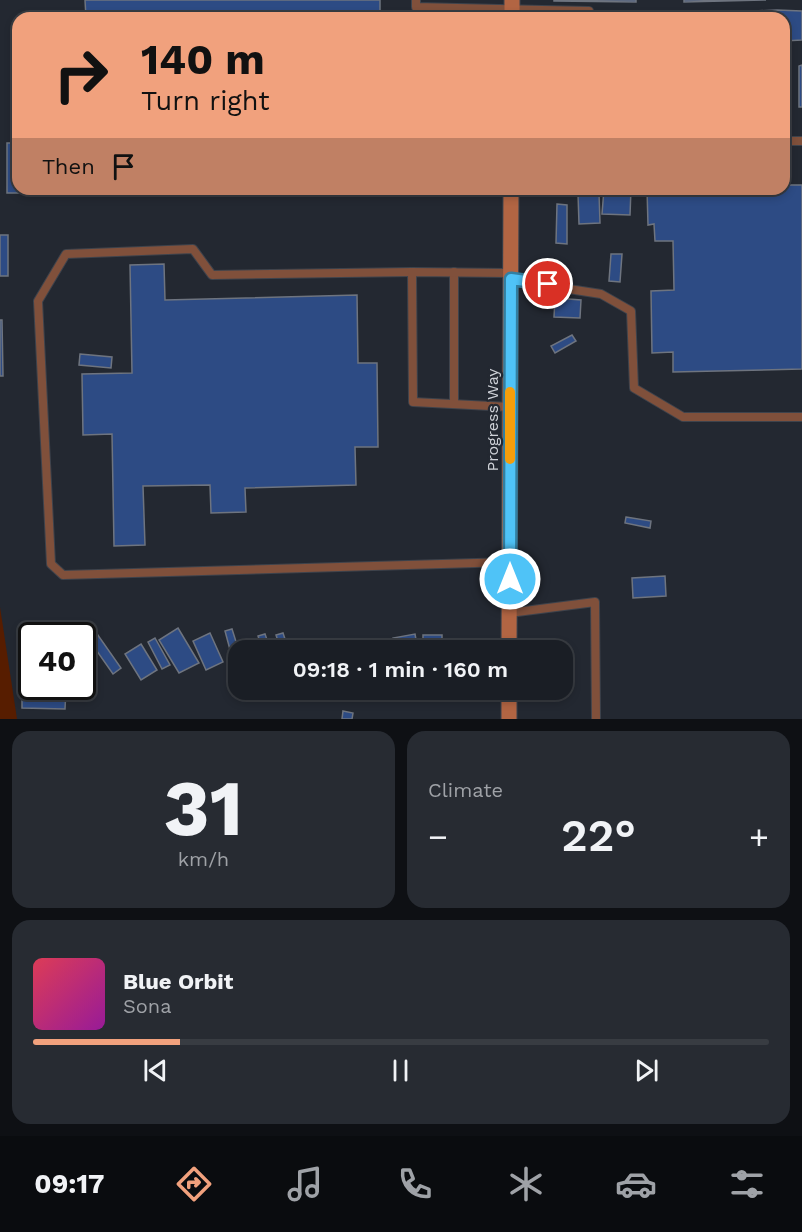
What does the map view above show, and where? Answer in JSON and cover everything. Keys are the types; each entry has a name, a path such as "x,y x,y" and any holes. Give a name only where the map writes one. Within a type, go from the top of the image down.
{"street":[{"name":"Progress Way","path":"509,640 511,195"},
{"path":"509,700 509,719"}],"lane":[{"path":"416,0 416,8 589,12"},
{"path":"510,562 63,575 51,564 38,301 66,254 193,249 212,275 454,272 511,276 601,294 631,311 634,388 682,417 802,417"},
{"path":"412,272 413,402 510,407"},
{"path":"454,272 454,404"},
{"path":"509,613 595,602 596,719"}],"shaded area":[{"path":"0,607 17,719 0,719"}],"building":[{"path":"85,0 380,0 380,12 86,12"},
{"path":"636,0 636,2 554,1"},
{"path":"684,0 766,0 684,2"},
{"path":"754,11 802,11 802,40 790,41 790,12"},
{"path":"802,65 802,107 799,107 799,66"},
{"path":"7,143 12,143 12,193 7,193"},
{"path":"790,185 802,185 802,369 673,372 673,352 652,353 651,291 674,290 673,241 655,241 654,224 648,225 647,195 790,195"},
{"path":"578,195 599,195 600,223 579,224"},
{"path":"604,195 631,195 630,215 602,214"},
{"path":"557,204 567,205 567,244 556,243"},
{"path":"0,235 8,235 8,276 0,276"},
{"path":"611,254 622,254 620,282 609,281"},
{"path":"164,264 165,300 357,295 358,363 377,363 378,447 355,447 356,485 245,488 246,512 211,513 210,485 143,486 145,545 114,546 112,434 83,435 82,374 132,373 130,265"},
{"path":"555,298 581,300 580,318 554,317"},
{"path":"0,320 2,320 3,376 0,376"},
{"path":"572,335 576,341 555,353 551,346"},
{"path":"80,354 112,357 111,368 79,365"},
{"path":"626,517 651,521 650,528 625,523"},
{"path":"665,576 666,596 633,598 632,578"},
{"path":"178,628 199,663 179,673 159,640"},
{"path":"232,629 236,640 228,640 228,642 225,631"},
{"path":"96,632 121,668 113,674 96,650"},
{"path":"210,633 223,662 206,670 193,641"},
{"path":"283,633 285,640 278,640 276,635"},
{"path":"265,634 267,640 259,640 258,636"},
{"path":"415,634 416,640 393,640 393,638"},
{"path":"423,635 442,635 442,640 423,640"},
{"path":"155,638 170,665 162,669 148,642"},
{"path":"141,644 157,670 141,680 125,654"},
{"path":"22,700 65,700 65,709 22,708"},
{"path":"343,711 353,713 352,719 342,719"}],"slow traffic":[{"path":"510,392 510,459"}],"route":[{"path":"510,579 511,279 548,284"}]}
